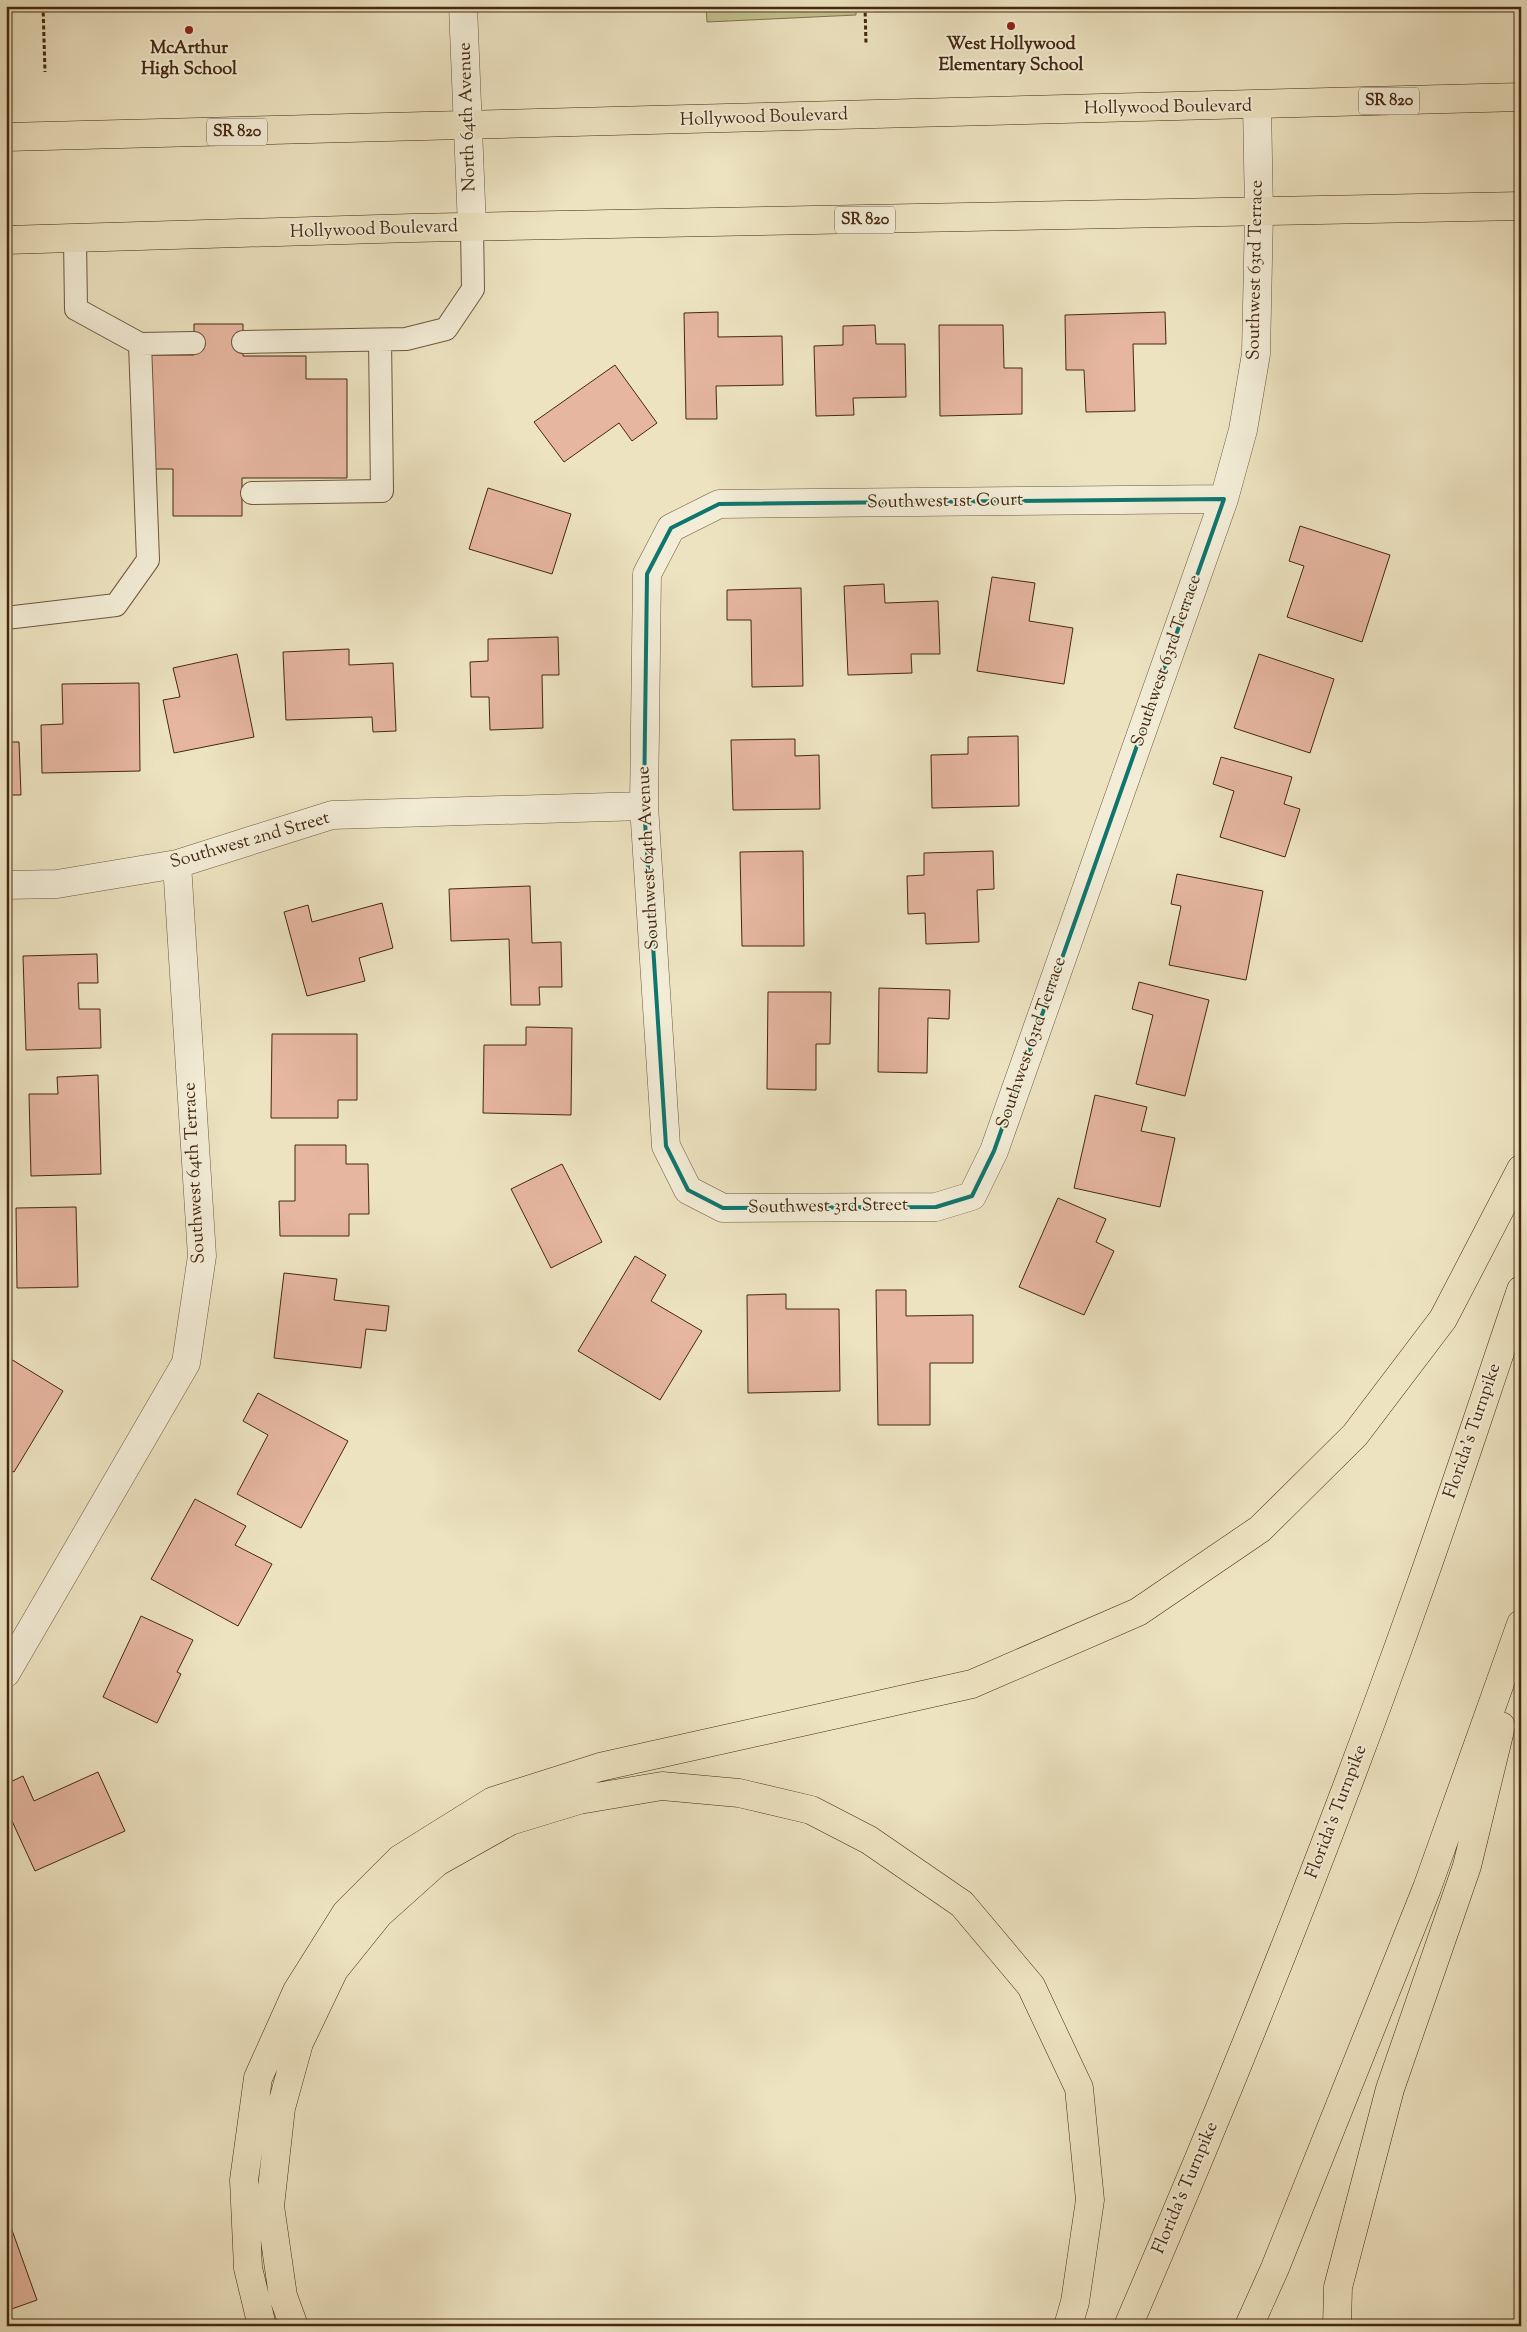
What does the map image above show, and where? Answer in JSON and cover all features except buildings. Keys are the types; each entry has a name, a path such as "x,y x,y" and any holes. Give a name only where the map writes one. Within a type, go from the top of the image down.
{"highway":[{"name":"Hollywood Boulevard","path":"6,137 1521,98"},
{"name":"Hollywood Boulevard","path":"6,240 472,227 1259,213 1521,206"},
{"path":"262,2326 248,2268 244,2180 258,2078 297,1990 346,1913 400,1860 493,1802 600,1767 972,1684 1138,1612 1260,1529 1355,1435 1443,1319 1521,1169"},
{"name":"Florida's Turnpike","path":"1128,2326 1186,2191 1316,1868 1416,1600 1521,1290"},
{"path":"1249,2326 1275,2268 1427,1888 1521,1624"},
{"path":"1337,2326 1338,2287 1390,2090 1467,1866 1521,1643"},
{"path":"294,2326 283,2296 270,2206 281,2108 299,2044 334,1970 379,1914 445,1857 510,1821 579,1800 662,1786 739,1793 810,1810 869,1840 962,1904 1031,1986 1079,2088 1090,2200 1075,2302 1068,2326"}],"street":[{"name":"North 64th Avenue","path":"463,6 472,227"},
{"name":"Southwest 63rd Terrace","path":"972,1196 997,1142 1224,499 1243,430 1256,354 1259,213 1257,106"},
{"name":"Southwest 1st Court","path":"671,528 719,504 1224,499"},
{"name":"Southwest 64th Avenue","path":"671,528 646,574 644,806 666,1146 688,1190"},
{"name":"Southwest 2nd Street","path":"6,885 56,884 177,864 332,815 644,806"},
{"name":"Southwest 64th Terrace","path":"6,1673 186,1363 202,1256 177,864"},
{"name":"Southwest 3rd Street","path":"688,1190 723,1208 936,1206 972,1196"}],"lane":[{"path":"243,342 406,339 446,329 473,289 472,227"},
{"path":"75,238 76,309 140,344 194,343"},
{"path":"252,493 382,491 380,340"},
{"path":"6,618 116,605 148,560 140,344"}],"path":[{"path":"43,6 45,72"},
{"path":"865,6 866,44"}],"highlighted area":[{"path":"1224,499 994,1151 972,1196 936,1207 723,1208 688,1190 666,1146 644,806 647,574 671,528 719,504"}],"green space":[{"path":"706,6 856,6 856,15 707,22"},
{"path":"875,6 1022,6 1022,8 875,12"}],"place":[{"name":"West Hollywood Elementary School","path":"1011,26"},
{"name":"McArthur High School","path":"189,30"}]}
